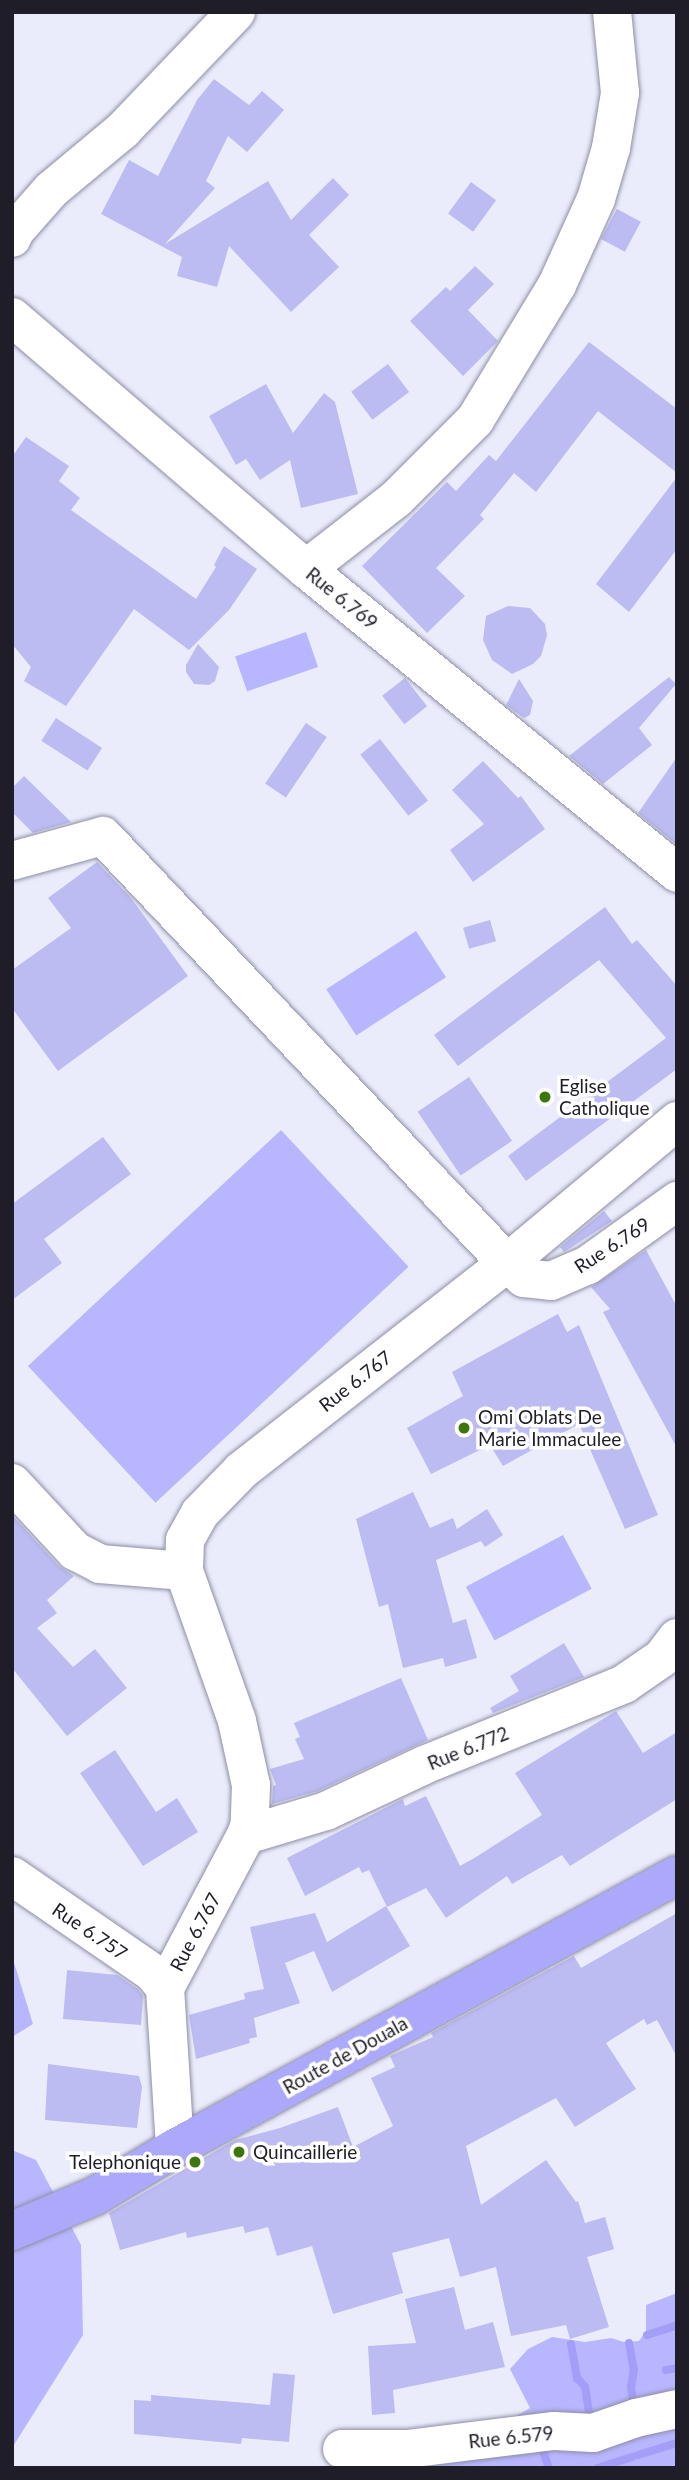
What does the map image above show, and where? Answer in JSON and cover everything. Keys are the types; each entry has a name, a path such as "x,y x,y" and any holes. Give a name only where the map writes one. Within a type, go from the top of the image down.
{"highway":[{"name":"Route de Douala","path":"12,2231 95,2196 175,2148 677,1875"}],"street":[{"path":"12,238 51,190 123,130 236,12"},
{"path":"306,569 396,499 475,420 557,285 596,199 611,148 620,93 612,12"},
{"name":"Rue 6.769","path":"12,317 306,569 677,873"},
{"path":"12,861 103,836 507,1263"},
{"name":"Rue 6.767","path":"175,2148 165,1988 246,1835 250,1823 251,1786 237,1721 184,1571 185,1540 200,1513 240,1471 616,1176 677,1121"},
{"name":"Rue 6.769","path":"507,1263 524,1278 551,1281 588,1265 677,1201"},
{"path":"12,1483 75,1551 100,1564 184,1571"},
{"name":"Rue 6.772","path":"246,1835 326,1811 424,1765 624,1684 662,1658 677,1638"},
{"name":"Rue 6.757","path":"12,1876 153,1973 165,1988"},
{"name":"Rue 6.579","path":"342,2449 407,2449 554,2431 593,2433 636,2417 677,2409"}],"shaded area":[{"path":"306,632 318,667 247,691 235,656"},
{"path":"416,931 446,977 356,1035 326,989"},
{"path":"281,1130 409,1267 155,1503 28,1366"},
{"path":"563,1535 592,1589 495,1641 466,1587"},
{"path":"12,1956 33,2024 12,2037"},
{"path":"12,2150 36,2160 81,2245 83,2335 12,2448"},
{"path":"677,2293 677,2468 427,2468 530,2408 510,2369 528,2349 552,2337 585,2342 611,2338 624,2342 639,2341 646,2331 646,2305"}],"building":[{"path":"214,79 249,105 262,91 284,110 247,152 228,136 206,181 215,188 165,244 268,181 291,220 333,178 349,195 309,235 339,267 291,312 229,246 217,287 177,276 182,257 101,214 129,160 158,176 197,100"},
{"path":"471,182 496,200 473,232 448,214"},
{"path":"617,209 641,222 625,252 601,239"},
{"path":"475,266 494,284 468,310 498,341 463,376 410,321 446,287 450,291"},
{"path":"589,342 677,409 677,473 598,411 536,492 514,473 480,515 484,519 436,568 465,596 427,633 362,566 447,482 456,491 489,455 496,461"},
{"path":"388,364 409,392 372,420 351,392"},
{"path":"266,384 293,433 324,393 335,402 358,494 301,508 290,460 260,480 246,459 236,465 209,416"},
{"path":"26,437 69,466 59,481 80,498 71,510 196,599 216,567 214,565 224,546 257,569 229,610 189,650 134,609 66,706 24,681 31,667 12,644 12,457"},
{"path":"677,477 677,549 629,612 596,584"},
{"path":"508,606 530,608 545,624 547,635 541,656 533,664 512,674 492,660 483,640 486,616"},
{"path":"198,644 219,667 215,681 209,685 194,684 186,672 186,665"},
{"path":"669,677 676,684 639,728 652,745 603,784 569,756"},
{"path":"405,678 427,706 404,724 382,696"},
{"path":"519,679 533,701 530,715 524,718 506,705"},
{"path":"56,718 102,748 87,771 41,741"},
{"path":"306,723 327,737 286,797 265,784"},
{"path":"380,739 428,800 408,816 360,754"},
{"path":"677,757 677,845 638,813"},
{"path":"483,761 518,798 521,796 545,829 473,882 450,850 484,824 452,790"},
{"path":"24,776 71,822 33,833 12,812 12,788"},
{"path":"97,862 131,898 188,976 58,1071 12,1008 12,970 71,928 48,898"},
{"path":"605,907 632,944 637,940 677,986 677,1069 526,1181 508,1156 666,1038 599,960 458,1066 434,1035"},
{"path":"490,920 496,941 469,949 463,928"},
{"path":"469,1077 512,1141 461,1176 418,1112"},
{"path":"103,1137 131,1174 44,1239 62,1263 12,1300 12,1204"},
{"path":"604,1211 612,1221 564,1252 560,1247"},
{"path":"646,1250 677,1307 677,1448 603,1312 610,1309 591,1287"},
{"path":"558,1314 567,1332 579,1325 658,1515 625,1529 579,1424 503,1466 490,1445 431,1474 407,1428 463,1396 452,1372"},
{"path":"413,1492 430,1528 453,1518 457,1529 487,1509 503,1535 485,1547 481,1541 436,1560 453,1623 466,1619 477,1658 445,1667 443,1658 403,1668 388,1604 379,1607 356,1519"},
{"path":"12,1515 59,1566 74,1576 47,1600 57,1613 37,1628 73,1667 95,1649 127,1688 67,1736 12,1668"},
{"path":"564,1643 584,1677 493,1713 490,1708 519,1691 510,1676"},
{"path":"401,1678 428,1740 318,1791 272,1804 273,1786 276,1785 270,1769 304,1759 295,1739 300,1737 294,1723"},
{"path":"616,1711 643,1753 677,1732 677,1799 570,1866 562,1855 512,1884 507,1876 446,1918 426,1888 387,1907 369,1870 362,1873 359,1867 305,1896 287,1858 403,1799 405,1806 426,1796 460,1866 476,1857 542,1815 515,1773"},
{"path":"115,1750 156,1812 177,1798 198,1832 143,1866 80,1773"},
{"path":"386,1906 410,1946 332,1992 314,1951 285,1963 300,2003 254,2018 257,2037 249,2039 250,2043 196,2059 189,2015 245,1999 244,1993 264,1989 250,1927 315,1913 327,1942"},
{"path":"677,1913 677,2057 657,2020 647,2025 644,2019 606,2043 636,2089 575,2127 556,2098 466,2146 481,2205 546,2160 576,2202 578,2201 585,2223 605,2217 614,2249 587,2257 609,2327 570,2339 566,2325 511,2336 496,2267 460,2277 449,2238 392,2253 403,2293 333,2314 312,2246 277,2256 268,2227 245,2233 243,2226 187,2238 186,2232 120,2250 109,2213 235,2140 280,2128 338,2107 353,2147 393,2126 371,2078 395,2067 390,2056 433,2037 431,2033 574,1956 581,1968"},
{"path":"67,1970 117,1975 138,1989 143,1996 141,2025 63,2019"},
{"path":"48,2064 139,2076 142,2087 137,2128 45,2120"},
{"path":"454,2287 465,2330 493,2322 505,2367 393,2390 395,2413 372,2415 368,2346 416,2343 405,2299"},
{"path":"273,2373 295,2375 289,2442 242,2438 241,2444 134,2434 134,2400 151,2401 151,2395 270,2405"}],"waterway":[{"path":"647,2335 677,2325"},
{"path":"629,2343 634,2370 631,2387 634,2408"},
{"path":"571,2344 577,2378 585,2387 591,2423"},
{"path":"666,2370 677,2368"},
{"path":"638,2455 677,2443"},
{"path":"545,2445 543,2451 549,2468"},
{"path":"598,2468 632,2457"}],"place":[{"name":"Eglise Catholique","path":"545,1097"},
{"name":"Omi Oblats De Marie Immaculee","path":"464,1428"},
{"name":"Quincaillerie","path":"239,2152"},
{"name":"Telephonique","path":"195,2162"}]}
